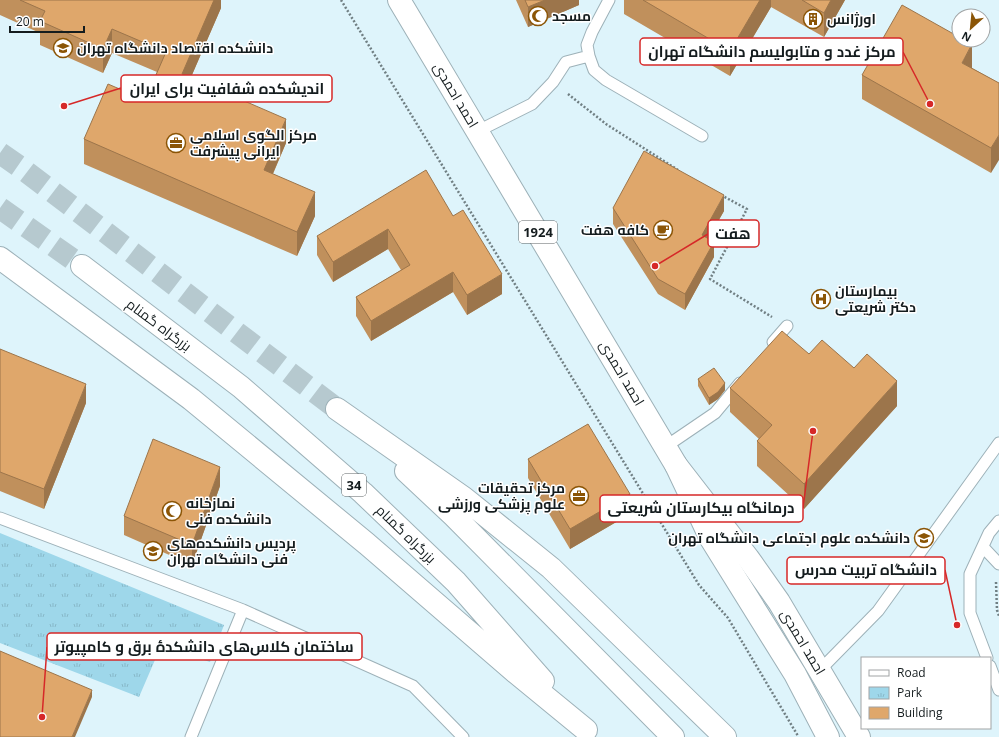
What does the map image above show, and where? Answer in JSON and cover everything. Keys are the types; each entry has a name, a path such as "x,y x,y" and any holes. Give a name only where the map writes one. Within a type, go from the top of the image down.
{"main road":[{"name":"احمد احمدی","path":"400,1 671,456 748,558 774,596 859,737"},
{"path":"0,258 191,399 367,544 514,671 590,734"},
{"name":"بزرگراه گمنام","path":"82,266 241,387 363,493 456,582 590,734"},
{"path":"673,737 454,516 395,460 337,409 464,498 551,568 725,737"},
{"path":"671,456 711,539 795,674 828,737"}],"lane":[{"path":"609,0 592,32 587,45 594,70 606,80 702,136"},
{"path":"478,131 532,104 553,82 566,62 589,56"},
{"path":"768,349 787,326"},
{"path":"671,456 716,413 749,372"},
{"path":"820,670 878,611 999,443"},
{"path":"0,518 243,610 414,686 463,737"},
{"path":"987,657 970,613 970,574 990,533 999,522"},
{"path":"983,547 997,562"},
{"path":"191,737 243,610"},
{"path":"991,669 999,690"}],"path":[{"path":"341,0 699,585 728,618 799,737"},
{"path":"553,82 606,124 682,173"},
{"path":"714,192 747,209 710,279 787,326"},
{"path":"997,562 997,610 999,616"}],"green space":[{"path":"0,533 224,625 210,662 161,646 139,697 0,643"}],"building":[{"path":"20,0 214,0 182,74 286,119 264,170 315,192 297,232 84,139 108,84 145,100 166,52 112,29 103,49 40,21 45,11"},
{"path":"525,0 545,0 528,7"},
{"path":"643,0 760,0 730,51"},
{"path":"802,0 831,0 824,13"},
{"path":"902,5 951,33 951,48 970,48 962,63 999,83 999,135 991,148 862,75"},
{"path":"644,151 724,195 702,235 714,242 685,294 658,279 613,208"},
{"path":"426,170 453,216 463,210 502,274 467,295 453,272 371,321 356,297 410,265 388,229 333,262 317,236"},
{"path":"782,331 809,354 822,340 854,368 867,354 897,381 804,484 757,441 772,425 730,388"},
{"path":"0,349 86,384 44,489 0,472"},
{"path":"714,368 725,383 718,392 709,398 698,379"},
{"name":"مرکز تحقیقات علوم پزشکی ورزشی","path":"588,424 630,494 570,529 528,459"},
{"name":"نمازخانه دانشکده فنی","path":"153,439 220,467 192,545 124,516"},
{"path":"0,651 92,690 72,737 0,737"}],"tunnel":[{"path":"0,153 337,409"},
{"path":"0,208 82,266"}],"place":[{"name":"مسجد","path":"538,16"},
{"name":"اورژانس","path":"813,19"},
{"name":"دانشکده اقتصاد دانشگاه تهران","path":"63,48"},
{"name":"مرکز غدد و متابولیسم دانشگاه تهران","path":"930,104"},
{"name":"اندیشکده شفافیت برای ایران","path":"64,106"},
{"name":"مرکز الگوی اسلامی ایرانی پیشرفت","path":"176,143"},
{"name":"کافه هفت","path":"663,230"},
{"name":"هفت","path":"655,266"},
{"name":"بیمارستان دکتر شریعتی","path":"821,299"},
{"name":"درمانگاه بیکارستان شریعتی","path":"813,431"},
{"name":"مرکز تحقیقات علوم پزشکی ورزشی","path":"579,496"},
{"name":"نمازخانه دانشکده فنی","path":"172,511"},
{"name":"دانشکده علوم اجتماعی دانشگاه تهران","path":"924,538"},
{"name":"پردیس دانشکده‌های فنی دانشگاه تهران","path":"153,551"},
{"name":"دانشگاه تربیت مدرس","path":"957,625"},
{"name":"ساختمان کلاس‌های دانشکدهٔ برق و کامپیوتر","path":"42,717"}]}
